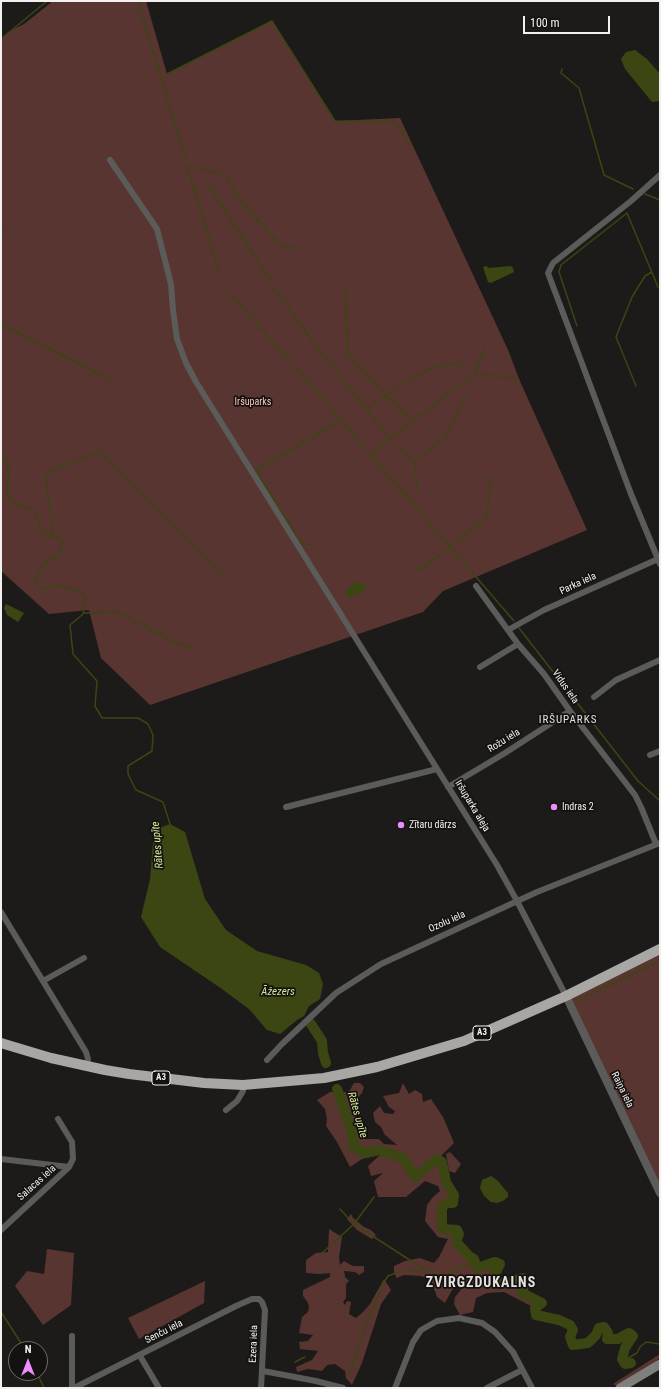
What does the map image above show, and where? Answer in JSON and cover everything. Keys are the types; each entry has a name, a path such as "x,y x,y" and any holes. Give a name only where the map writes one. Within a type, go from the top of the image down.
{"highway":[{"name":"A3","path":"1,1044 87,1066 129,1074 204,1083 243,1085 324,1078 377,1068 464,1041 566,996 660,949"}],"main road":[{"path":"620,1388 660,1364"}],"street":[{"name":"Iršuparka aleja","path":"110,160 157,229 171,284 177,339 189,370 437,769 517,901 566,996"},
{"path":"659,561 631,494 548,273 553,263 631,202 660,175"},
{"name":"Parka iela","path":"508,630 544,610 659,561"},
{"name":"Vidus iela","path":"476,586 518,644 544,674 570,711 635,795 658,843"},
{"path":"480,667 518,644"},
{"path":"594,697 616,680 660,660"},
{"name":"Rožu iela","path":"448,787 505,753 570,711"},
{"path":"650,755 660,751"},
{"path":"286,807 437,769"},
{"name":"Ozolu iela","path":"267,1060 336,993 380,964 565,880 658,843"},
{"path":"1,912 86,1052 88,1059 87,1066"},
{"path":"43,982 84,958"},
{"name":"Raiņa iela","path":"566,996 660,1193"},
{"path":"226,1110 236,1101 243,1090 243,1085"},
{"path":"1,1159 69,1167 73,1159 72,1142 58,1119"},
{"name":"Salacas iela","path":"1,1230 69,1167"},
{"name":"Senču iela","path":"73,1388 140,1356 236,1306 252,1299 259,1299 262,1302"},
{"name":"Ezera iela","path":"262,1302 266,1310 262,1388"},
{"path":"395,1388 413,1342 421,1330 437,1321 459,1318 482,1323 495,1332 512,1352 532,1388"},
{"path":"72,1336 73,1388"},
{"path":"140,1356 159,1388"},
{"path":"488,1388 522,1370"},
{"path":"263,1371 316,1381 343,1388"}],"green space":[{"name":"Iršuparks","path":"53,1 146,1 167,74 272,21 335,121 400,118 509,352 519,379 587,530 443,591 423,612 150,705 101,658 89,610 49,614 1,571 1,39 8,32 24,24"},
{"path":"660,949 660,1193 566,996"},
{"path":"354,1083 360,1083 364,1087 362,1093 354,1102 351,1111 357,1118 363,1139 379,1139 384,1144 397,1145 385,1135 381,1127 375,1122 373,1113 380,1106 384,1113 393,1114 395,1111 389,1107 383,1096 399,1093 403,1083 409,1094 415,1090 422,1094 423,1102 431,1099 443,1117 454,1143 440,1157 446,1171 446,1182 454,1195 453,1203 446,1203 442,1208 442,1228 455,1230 459,1234 456,1242 469,1256 474,1259 477,1268 495,1262 500,1264 492,1280 506,1284 523,1278 524,1285 522,1293 542,1303 535,1308 504,1292 487,1293 476,1298 473,1312 460,1315 454,1304 455,1297 464,1286 457,1281 445,1303 437,1297 431,1280 421,1276 404,1275 397,1278 394,1271 394,1266 405,1261 420,1258 434,1263 439,1257 448,1239 438,1237 425,1221 427,1205 440,1191 438,1186 425,1181 406,1197 378,1197 374,1181 383,1173 371,1176 368,1166 380,1155 362,1159 350,1167 337,1142 326,1126 327,1119 325,1109 317,1100 330,1092 347,1092"},
{"path":"450,1152 461,1164 455,1173 449,1171 446,1154"},
{"path":"351,1214 353,1218 376,1235 372,1239 357,1230 347,1219"},
{"path":"329,1229 342,1237 339,1257 340,1265 344,1261 353,1266 364,1266 364,1272 359,1275 355,1272 344,1271 345,1277 349,1281 346,1284 346,1298 343,1302 345,1305 347,1301 351,1302 349,1314 356,1318 363,1312 370,1304 384,1279 391,1290 381,1304 362,1363 352,1385 346,1378 345,1371 335,1364 327,1365 322,1371 308,1369 297,1372 296,1367 312,1360 318,1351 300,1349 299,1342 308,1341 313,1335 299,1333 302,1317 308,1312 309,1307 303,1296 303,1290 330,1277 330,1273 306,1273 306,1260 316,1253 328,1252"},
{"path":"47,1249 74,1253 71,1305 43,1325 15,1286 27,1271 44,1274"},
{"path":"205,1281 204,1303 139,1339 128,1318"},
{"path":"660,1354 660,1357 654,1364 617,1386 613,1384"}],"water":[{"path":"635,50 647,59 660,74 660,101 652,102 625,69 621,59 626,52"},
{"path":"486,266 489,268 511,266 514,272 491,283 488,282 483,267"},
{"path":"359,582 365,585 366,588 364,591 352,597 346,595 346,591 354,583"},
{"path":"6,604 24,613 18,622 7,615 4,608"},
{"name":"Āžezers","path":"170,824 185,832 205,899 226,930 257,951 306,965 319,973 323,984 320,999 309,1006 304,1016 280,1034 267,1030 249,1009 160,947 141,917 150,879 154,830"},
{"path":"491,1176 497,1180 508,1193 508,1197 503,1201 497,1203 491,1202 484,1196 480,1188 482,1180"}],"waterway":[{"name":"Rātes upīte","path":"1,39 47,1"},
{"path":"138,1 186,160"},
{"path":"167,74 272,21 335,121 393,122 402,130 409,145"},
{"path":"562,69 561,73 579,88 604,175 633,189"},
{"path":"220,274 187,166 221,173 227,176 233,189 244,205 280,245 284,247 297,246"},
{"path":"209,186 270,280"},
{"path":"645,194 660,200"},
{"path":"577,326 559,272 561,265 627,213 658,287"},
{"path":"636,386 616,337 632,297 645,276 652,272"},
{"path":"273,286 311,339 390,439"},
{"path":"346,290 347,350 350,358 413,422"},
{"path":"229,293 292,363"},
{"path":"1,324 111,380"},
{"path":"475,373 485,348"},
{"path":"366,409 414,377 431,369 448,364 457,364 464,367"},
{"path":"296,368 514,621"},
{"path":"371,454 475,373 519,379"},
{"path":"414,462 446,437 466,395"},
{"path":"311,545 302,543 256,471 341,420"},
{"path":"397,446 414,462 417,483 416,491"},
{"path":"53,536 46,477 50,471 97,453 102,453 226,580"},
{"name":"Rātes upīte","path":"1,456 6,460 9,471 7,495 15,504 32,509 37,515 42,534 61,539 63,542 59,555 47,561 34,579 39,588 61,586 82,592 86,600 83,614 70,625 73,654 97,681 95,706 102,718 138,718 148,724 153,735 152,751 128,766 128,774 136,790 163,802 170,824"},
{"path":"414,572 431,562 487,517 491,475"},
{"path":"83,613 118,612 176,643 194,649"},
{"path":"519,628 638,781 660,801"},
{"path":"577,1001 660,961"},
{"name":"Rātes upīte","path":"311,1024 322,1041 326,1063"},
{"name":"Rātes upīte","path":"337,1089 350,1126 354,1147 365,1153 379,1150 403,1158 415,1177 437,1159 442,1162 446,1182 454,1195 453,1203 446,1203 442,1208 442,1229 457,1230 459,1234 456,1242 469,1256 474,1259 477,1268 495,1262 500,1264 492,1280 506,1284 523,1278 524,1285 522,1293 542,1303 535,1308 536,1315 559,1320 570,1325 573,1330 570,1337 573,1345 588,1343 596,1335 599,1328 604,1327 608,1333 607,1339 618,1339 629,1333 633,1336 625,1348 622,1359 625,1364 631,1363"},
{"path":"322,1253 354,1224 374,1197"},
{"path":"340,1209 354,1224 422,1268"},
{"path":"404,1270 415,1271 425,1268 431,1270 444,1281 448,1279 451,1271 459,1267 466,1267 469,1261 469,1256"},
{"path":"350,1373 361,1337 383,1284 388,1276 398,1272"},
{"path":"1,1312 20,1341"},
{"path":"623,1361 637,1353 640,1347 646,1342 660,1344"},
{"path":"295,1362 305,1357"},
{"path":"41,1381 44,1388"}],"place":[{"name":"Indras 2","path":"554,807"},
{"name":"Zītaru dārzs","path":"401,825"}],"district":[{"name":"IRŠUPARKS","path":"568,720"},
{"name":"ZVIRGZDUKALNS","path":"481,1283"}]}
